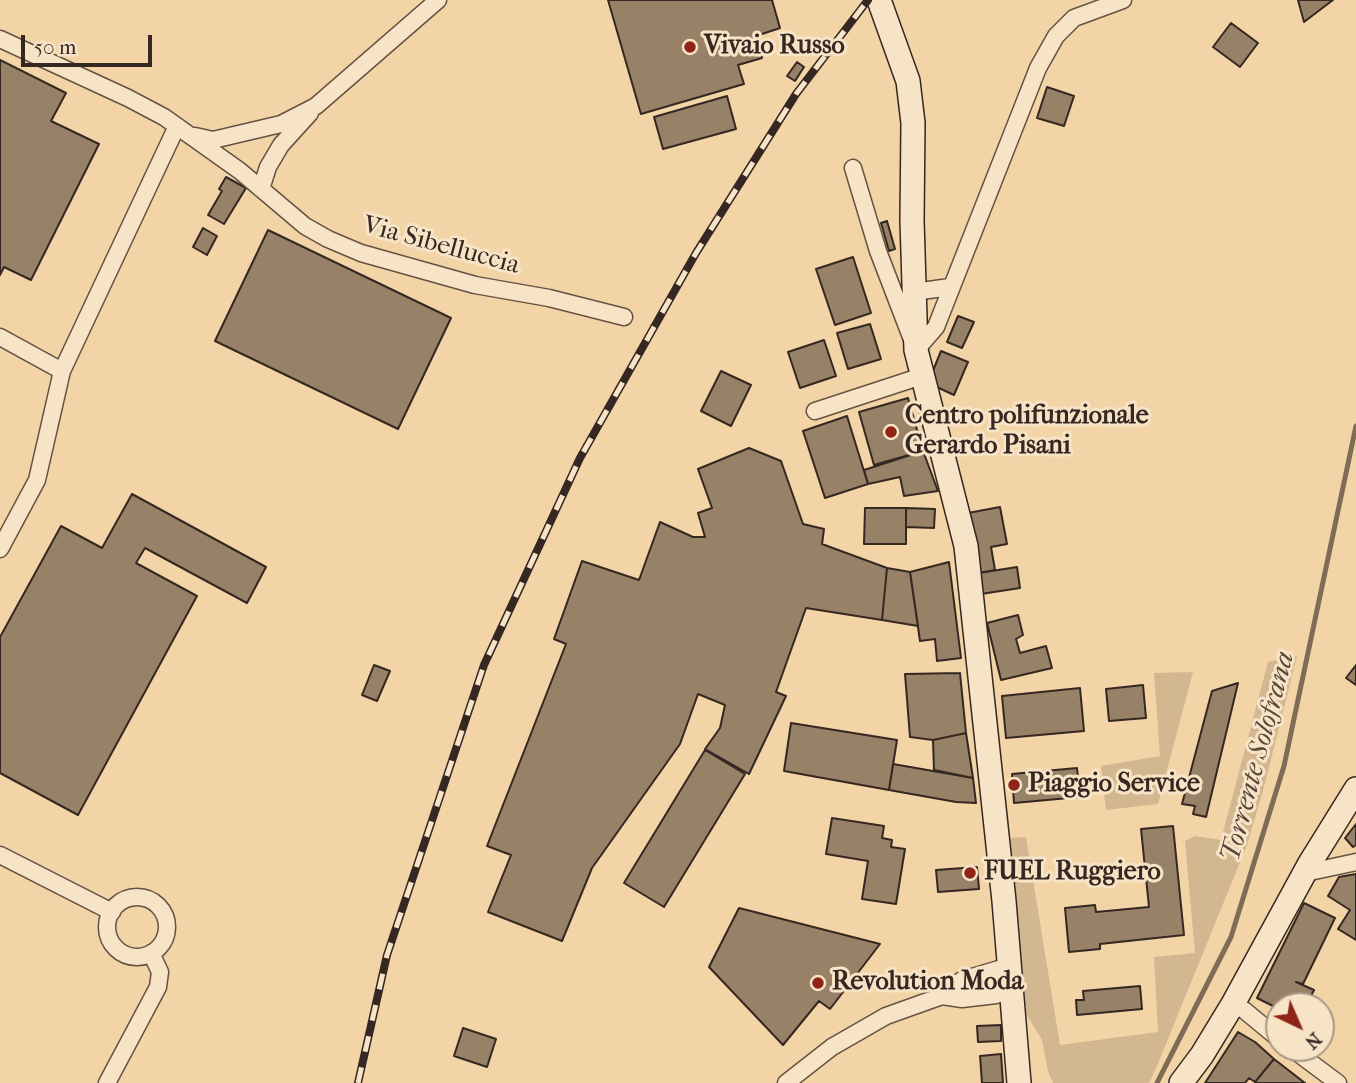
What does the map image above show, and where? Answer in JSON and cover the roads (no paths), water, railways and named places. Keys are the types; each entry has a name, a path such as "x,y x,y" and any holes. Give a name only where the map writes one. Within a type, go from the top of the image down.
{"main road":[{"path":"879,0 908,82 913,123 912,220 916,350 966,547 1004,901 1018,1083"},
{"path":"1181,1083 1202,1055 1233,1004 1305,873 1356,789"}],"street":[{"name":"Via Sibelluccia","path":"261,189 268,167 281,145 316,106 438,0"},
{"path":"853,168 878,251 916,350 936,327 1038,68 1056,36 1074,18 1123,0"},
{"name":"Via Sibelluccia","path":"0,38 128,98 183,130 240,171 304,226 328,239 362,253 475,285 549,298 624,317"},
{"name":"Via Sibelluccia","path":"183,130 213,140 281,124 316,106"},
{"path":"0,549 37,480 62,371 183,130"},
{"path":"914,292 950,286"},
{"path":"0,337 62,371"},
{"path":"815,411 922,376"},
{"path":"0,855 112,912"},
{"path":"1305,873 1356,862"},
{"path":"127,899 146,899 162,910 166,919 165,939 152,953 133,956 116,948 107,930 112,912 118,904 127,899"},
{"path":"107,1083 158,987 160,972 152,953"},
{"path":"786,1083 832,1048 886,1016 942,996 962,980 992,970 1009,977 996,995 962,999 942,996"},
{"path":"1233,1004 1265,1028"},
{"path":"1192,1083 1202,1055"},
{"path":"1310,1062 1339,1083"}],"waterway":[{"name":"Torrente Solofrana","path":"1157,1083 1231,937 1284,766 1356,426"}],"railway":[{"path":"358,1083 387,955 484,665 580,458 696,253 796,94 868,0"}],"place":[{"name":"Vivaio Russo","path":"690,47"},
{"name":"Centro polifunzionale Gerardo Pisani","path":"891,432"},
{"name":"Piaggio Service","path":"1014,785"},
{"name":"FUEL Ruggiero","path":"970,873"},
{"name":"Revolution Moda","path":"818,983"}]}
